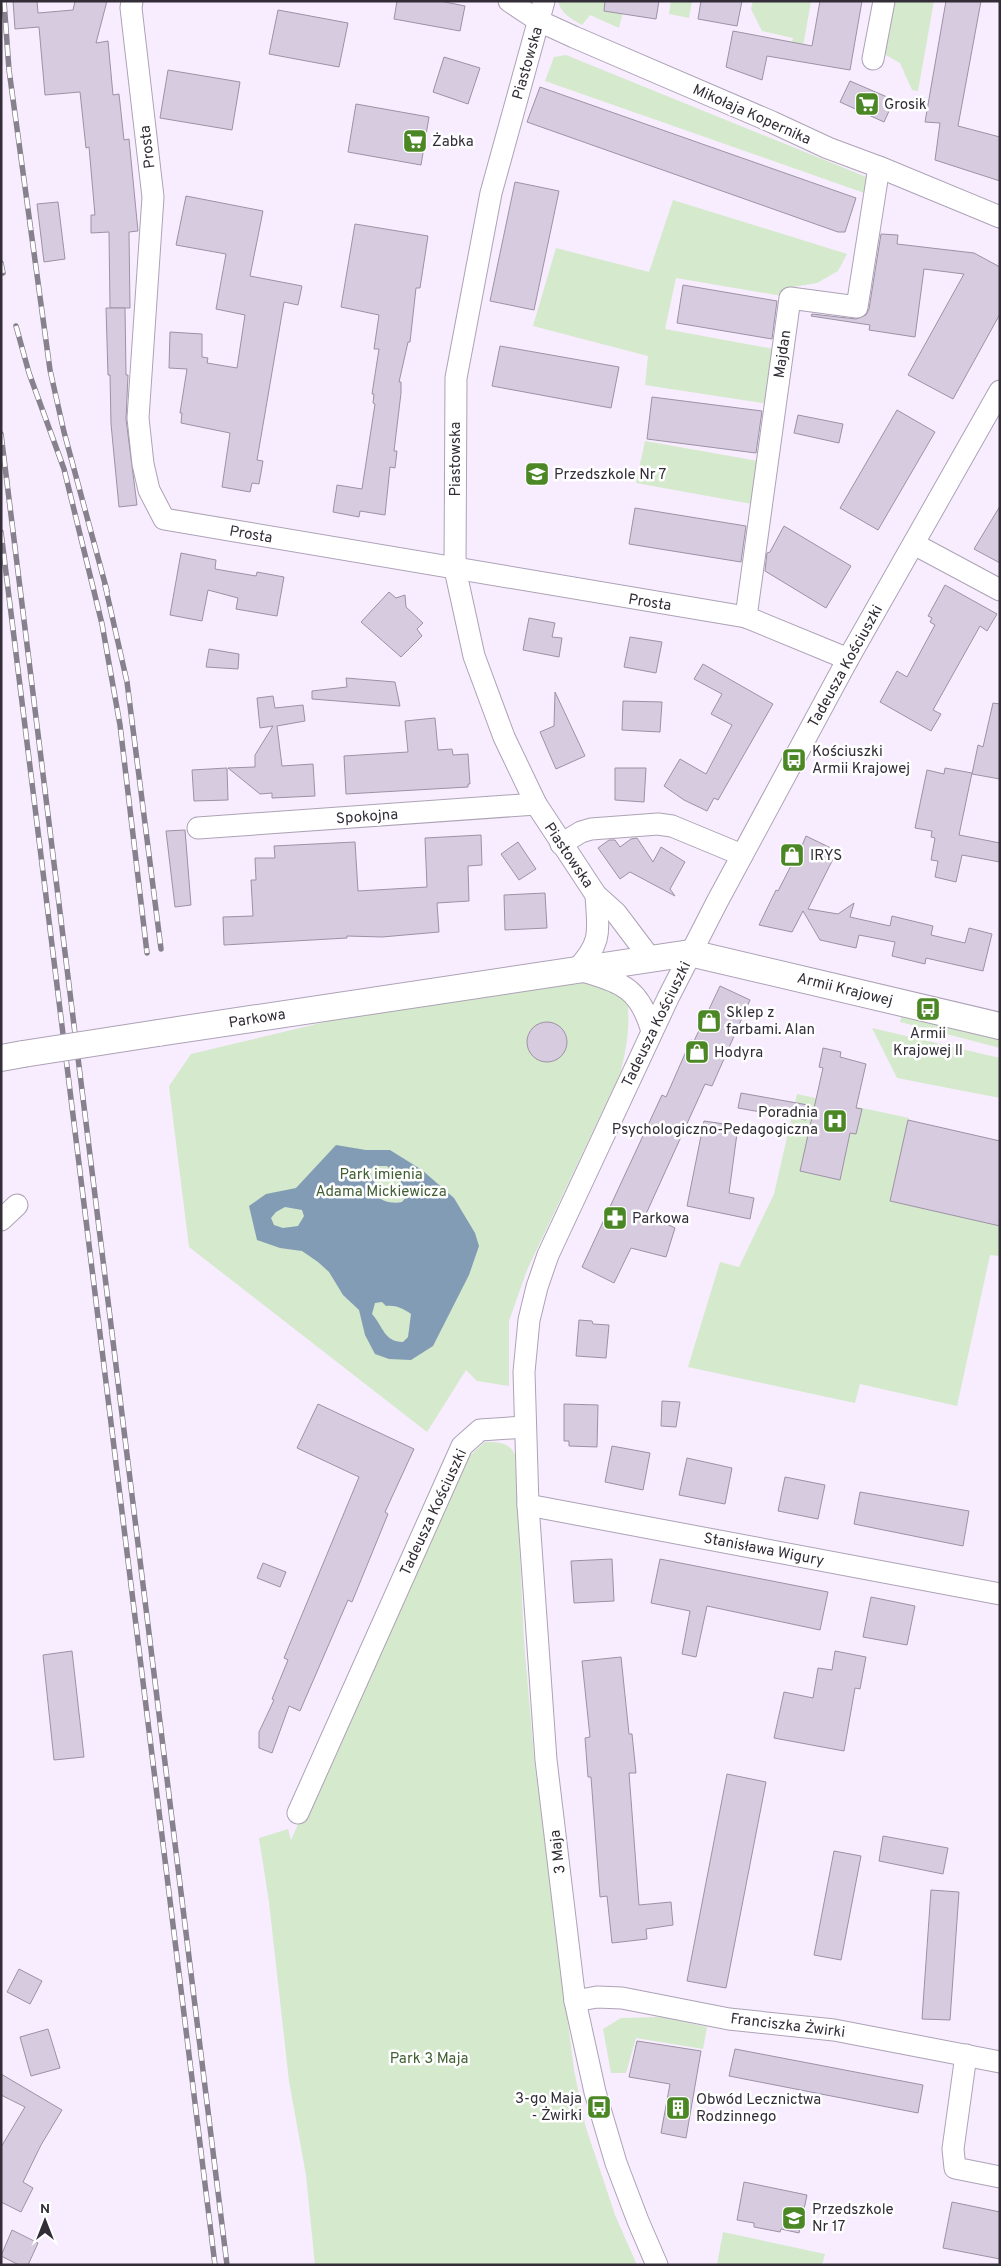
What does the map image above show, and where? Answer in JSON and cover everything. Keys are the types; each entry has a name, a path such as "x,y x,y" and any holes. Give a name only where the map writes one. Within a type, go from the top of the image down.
{"street":[{"name":"Prosta","path":"132,1 131,8 153,197 138,418 143,464 149,490 164,519 746,617 848,659"},
{"name":"Mikołaja Kopernika","path":"509,1 542,11 828,148 1000,217"},
{"path":"873,59 884,1"},
{"name":"Piastowska","path":"542,11 491,194 456,378 454,569 474,656 504,737 536,804 596,895 616,913 650,958"},
{"name":"Majdan","path":"746,617 790,298 857,307 879,167"},
{"name":"Tadeusza Kościuszki","path":"298,1813 462,1446 480,1430 525,1427 525,1346 537,1287 548,1255 690,953 848,659 1000,392"},
{"path":"914,544 1000,590"},
{"name":"Spokojna","path":"198,828 536,804"},
{"path":"561,844 581,832 591,829 658,824 672,826 742,855"},
{"name":"Piastowska","path":"577,969 596,943 598,928 596,895"},
{"name":"Parkowa","path":"12,1056 690,953"},
{"name":"Armii Krajowej","path":"690,953 1000,1026"},
{"path":"577,969 610,980 632,991 644,1008 652,1031"},
{"path":"1,1220 17,1205"},
{"name":"3 Maja","path":"525,1427 528,1505 546,1760 576,2001 596,2092 616,2162 657,2265"},
{"name":"Stanisława Wigury","path":"528,1505 1000,1594"},
{"name":"Franciszka Żwirki","path":"576,2001 597,1997 622,1998 724,2018 834,2030 1000,2062"},
{"path":"966,2055 953,2149 955,2168 1000,2177"}],"green space":[{"path":"558,1 626,1 619,28 590,15 582,25 564,13"},
{"path":"671,1 692,1 689,18 669,14"},
{"path":"753,1 811,1 801,58 789,55 793,38 762,31 751,9"},
{"path":"890,1 934,1 918,91 912,90 900,63 884,54"},
{"path":"566,55 869,178 870,195 545,81 554,57"},
{"path":"673,200 847,254 838,271 817,283 787,288 782,296 676,278 665,329 774,349 769,404 645,385 648,356 533,326 556,248 649,272"},
{"path":"645,441 758,461 752,504 636,483"},
{"name":"Park imienia Adama Mickiewicza","path":"598,971 627,994 628,1034 625,1053 620,1074 527,1270 509,1321 509,1386 477,1381 466,1370 427,1432 189,1247 169,1086 191,1054 379,1009"},
{"path":"902,1013 1000,1036 1000,1048 900,1022"},
{"path":"872,1028 1000,1058 1000,1098 897,1078"},
{"path":"797,1094 909,1118 890,1201 1000,1226 1000,1256 990,1255 957,1406 860,1384 855,1403 688,1367 720,1262 739,1267 774,1194"},
{"name":"Park 3 Maja","path":"485,1442 507,1445 515,1455 524,1641 534,1757 574,2070 586,2128 615,2215 637,2265 315,2265 306,2175 289,2081 269,1902 259,1838 288,1829 291,1840 459,1465"},
{"path":"662,2017 707,2027 703,2049 636,2038 626,2073 611,2073 603,2029 621,2018"},
{"path":"723,2232 825,2254 822,2265 717,2265"}],"water":[{"path":"336,1145 366,1150 390,1150 422,1170 454,1198 475,1233 479,1246 469,1275 433,1346 411,1360 389,1359 375,1354 365,1335 359,1310 343,1295 329,1272 302,1251 280,1248 257,1240 249,1206 266,1194 296,1188","holes":["387,1166 400,1179 406,1197 402,1202 387,1202 378,1196 369,1169","285,1207 302,1210 304,1216 298,1226 283,1228 274,1225 271,1218 276,1212","382,1302 386,1306 399,1307 411,1314 408,1337 403,1342 392,1339 384,1332 372,1314 375,1303"]}],"building":[{"path":"13,1 37,1 38,13 73,10 75,1 107,1 96,43 108,41 113,95 119,94 124,140 129,139 138,231 129,232 130,308 110,308 109,232 91,233 91,215 95,215 89,147 86,148 80,92 45,95 39,27 15,29"},
{"path":"397,1 440,1 465,6 460,31 394,19"},
{"path":"605,1 659,1 656,19 604,11"},
{"path":"701,1 742,1 737,26 698,19"},
{"path":"820,1 862,1 850,70 767,56 762,80 726,67 733,31 812,46"},
{"path":"946,1 981,1 958,126 1000,137 1000,181 935,160 940,123 925,122"},
{"path":"278,10 348,23 339,67 269,54"},
{"path":"444,57 480,68 468,104 433,92"},
{"path":"168,70 240,82 232,130 160,118"},
{"path":"850,81 894,100 884,122 840,102"},
{"path":"540,87 856,198 845,232 838,232 527,122"},
{"path":"356,104 429,117 421,165 348,152"},
{"path":"515,182 559,191 534,310 490,301"},
{"path":"186,196 263,211 250,276 302,286 298,305 284,302 257,460 263,461 259,484 252,483 250,492 222,487 230,433 181,423 182,413 180,413 187,369 169,368 170,332 202,334 202,357 208,358 207,363 237,368 245,315 216,309 226,254 176,245"},
{"path":"58,202 65,259 44,262 37,204"},
{"path":"355,224 428,236 420,288 416,288 410,342 408,342 399,382 401,382 401,393 394,451 397,451 395,468 390,467 385,515 360,511 359,517 333,512 337,485 362,489 375,404 373,403 374,394 372,394 379,349 374,349 379,315 341,307"},
{"path":"881,234 898,235 897,244 974,253 1000,267 1000,314 953,399 908,375 964,274 924,269 915,337 869,330 870,325 811,316 812,314 856,319 866,315 869,309"},
{"path":"683,285 777,301 772,339 677,323"},
{"path":"106,308 125,308 126,375 128,375 126,419 137,505 119,507 111,424"},
{"path":"500,346 619,367 611,408 492,386"},
{"path":"652,397 762,411 756,453 647,439"},
{"path":"897,410 935,432 878,530 840,508"},
{"path":"798,415 843,424 839,443 794,433"},
{"path":"1000,506 1000,563 974,549"},
{"path":"635,508 746,526 741,562 629,544"},
{"path":"784,526 851,566 826,608 765,571 767,553 770,552"},
{"path":"181,553 216,560 215,569 256,576 257,572 284,577 277,616 236,609 238,598 208,590 202,621 170,615"},
{"path":"945,585 997,614 987,631 980,626 933,710 941,714 931,731 880,702 897,671 907,677 935,625 930,622 932,618 928,616"},
{"path":"389,592 396,598 405,595 406,607 423,623 417,629 422,636 401,657 361,622"},
{"path":"529,618 555,623 552,637 562,638 559,657 523,650"},
{"path":"630,637 662,642 656,673 624,667"},
{"path":"209,649 239,654 238,669 206,667"},
{"path":"703,664 773,704 718,800 714,798 707,811 684,800 664,786 680,759 706,774 732,725 711,714 722,694 694,679"},
{"path":"346,678 395,682 400,706 312,699 312,691 347,687"},
{"path":"555,692 585,756 556,769 540,732 554,726"},
{"path":"273,696 275,708 303,705 305,721 277,726 282,766 313,764 315,796 272,798 272,793 260,794 228,768 255,767 255,755 273,726 260,728 257,698"},
{"path":"623,701 662,702 660,732 622,730"},
{"path":"993,703 1000,704 1000,779 972,774 978,745 983,747"},
{"path":"435,718 438,750 452,749 453,755 468,754 470,784 468,784 468,787 346,794 344,756 408,752 405,721"},
{"path":"227,768 228,800 194,801 192,770"},
{"path":"615,768 646,768 644,802 615,800"},
{"path":"945,768 972,773 959,835 1000,843 1000,862 962,855 956,882 935,877 938,861 931,860 935,838 931,837 932,831 915,828 927,770 944,774"},
{"path":"185,830 191,905 175,907 166,831"},
{"path":"481,835 482,865 468,866 469,901 437,903 439,932 382,937 347,936 347,938 224,945 223,917 253,916 251,880 256,880 255,858 275,858 274,846 355,842 358,891 427,887 425,838"},
{"path":"806,836 837,851 808,909 838,914 854,903 850,917 890,926 892,916 933,926 931,935 965,943 969,928 992,934 983,971 926,958 925,964 892,956 895,942 859,935 856,948 820,940 803,911 792,932 759,925 776,890 778,891 793,862 790,861 798,846 801,848"},
{"path":"637,838 653,862 661,847 685,862 670,889 675,896 630,872 620,879 598,848 609,840 615,840 620,847 631,839"},
{"path":"518,842 536,869 519,880 501,854"},
{"path":"545,893 547,928 505,930 504,895"},
{"path":"720,986 750,1000 712,1086 705,1084 646,1214 675,1228 666,1257 631,1248 614,1283 582,1267 662,1095 666,1097 691,1040 694,1041"},
{"path":"547,1022 561,1028 567,1042 561,1056 547,1062 533,1056 527,1042 533,1028"},
{"name":"Poradnia Psychologiczno-Pedagogiczna","path":"823,1048 841,1052 840,1057 866,1064 856,1108 862,1109 856,1134 850,1133 840,1180 800,1171 823,1068 819,1067"},
{"path":"741,1093 808,1105 806,1120 738,1108"},
{"path":"908,1120 1000,1141 1000,1226 890,1201"},
{"path":"704,1121 738,1126 729,1193 754,1198 750,1219 687,1206"},
{"path":"579,1320 592,1321 593,1324 609,1325 606,1358 576,1356"},
{"path":"662,1401 680,1402 676,1427 661,1426"},
{"path":"318,1404 414,1449 385,1512 388,1514 352,1602 348,1600 300,1711 289,1706 272,1753 259,1748 259,1732 274,1700 272,1699 288,1660 284,1658 359,1477 297,1448"},
{"path":"564,1404 598,1405 597,1447 569,1446 569,1441 564,1441"},
{"path":"612,1446 650,1453 643,1490 605,1482"},
{"path":"687,1458 732,1468 725,1504 679,1495"},
{"path":"785,1477 825,1485 818,1519 778,1511"},
{"path":"860,1492 969,1511 963,1546 854,1524"},
{"path":"612,1559 614,1601 574,1603 571,1561"},
{"path":"660,1559 828,1592 820,1630 707,1606 696,1657 682,1654 690,1611 651,1603"},
{"path":"263,1563 286,1572 280,1587 257,1578"},
{"path":"871,1597 915,1606 907,1645 863,1637"},
{"path":"72,1651 84,1757 54,1760 43,1655"},
{"path":"835,1651 866,1657 860,1689 855,1688 844,1751 774,1738 784,1692 813,1698 818,1668 832,1670"},
{"path":"621,1657 629,1734 632,1734 636,1773 629,1773 639,1905 671,1902 673,1925 646,1929 647,1939 612,1943 607,1896 600,1897 591,1777 588,1777 585,1738 590,1737 582,1661"},
{"path":"727,1774 766,1782 726,1988 687,1981"},
{"path":"883,1836 948,1848 943,1874 879,1861"},
{"path":"834,1851 861,1856 841,1960 814,1955"},
{"path":"931,1890 959,1892 950,2020 922,2019"},
{"path":"19,1969 42,1981 30,2004 7,1992"},
{"path":"48,2029 60,2068 31,2076 20,2037"},
{"name":"Obwód Lecznictwa Rodzinnego","path":"637,2041 701,2051 686,2138 661,2133 670,2084 629,2077"},
{"path":"735,2049 923,2085 918,2113 729,2076"},
{"path":"1,2074 62,2110 41,2145 23,2182 33,2188 21,2212 1,2202 1,2147 25,2107 1,2095"},
{"path":"744,2182 807,2195 799,2233 781,2229 780,2232 754,2227 754,2223 737,2220"},
{"path":"952,2202 1000,2212 1000,2259 943,2248"},
{"path":"12,2230 38,2243 28,2265 19,2265 1,2256"}],"railway":[{"path":"4,1 9,70 50,370 64,432 107,591"},
{"path":"1,263 3,273"},
{"path":"16,326 29,373 64,469 102,624 120,725 147,953"},
{"path":"1,434 227,2265"},
{"path":"1,532 215,2265"},
{"path":"105,585 127,682 161,949"}],"place":[{"name":"Grosik","path":"867,104"},
{"name":"Żabka","path":"415,141"},
{"name":"Przedszkole Nr 7","path":"537,474"},
{"name":"Kościuszki Armii Krajowej","path":"794,760"},
{"name":"IRYS","path":"792,855"},
{"name":"Armii Krajowej II","path":"928,1009"},
{"name":"Sklep z farbami. Alan","path":"709,1021"},
{"name":"Hodyra","path":"697,1052"},
{"name":"Poradnia Psychologiczno-Pedagogiczna","path":"835,1121"},
{"name":"Parkowa","path":"615,1218"},
{"name":"3-go Maja - Żwirki","path":"599,2107"},
{"name":"Obwód Lecznictwa Rodzinnego","path":"678,2108"},
{"name":"Przedszkole Nr 17","path":"794,2218"}]}
